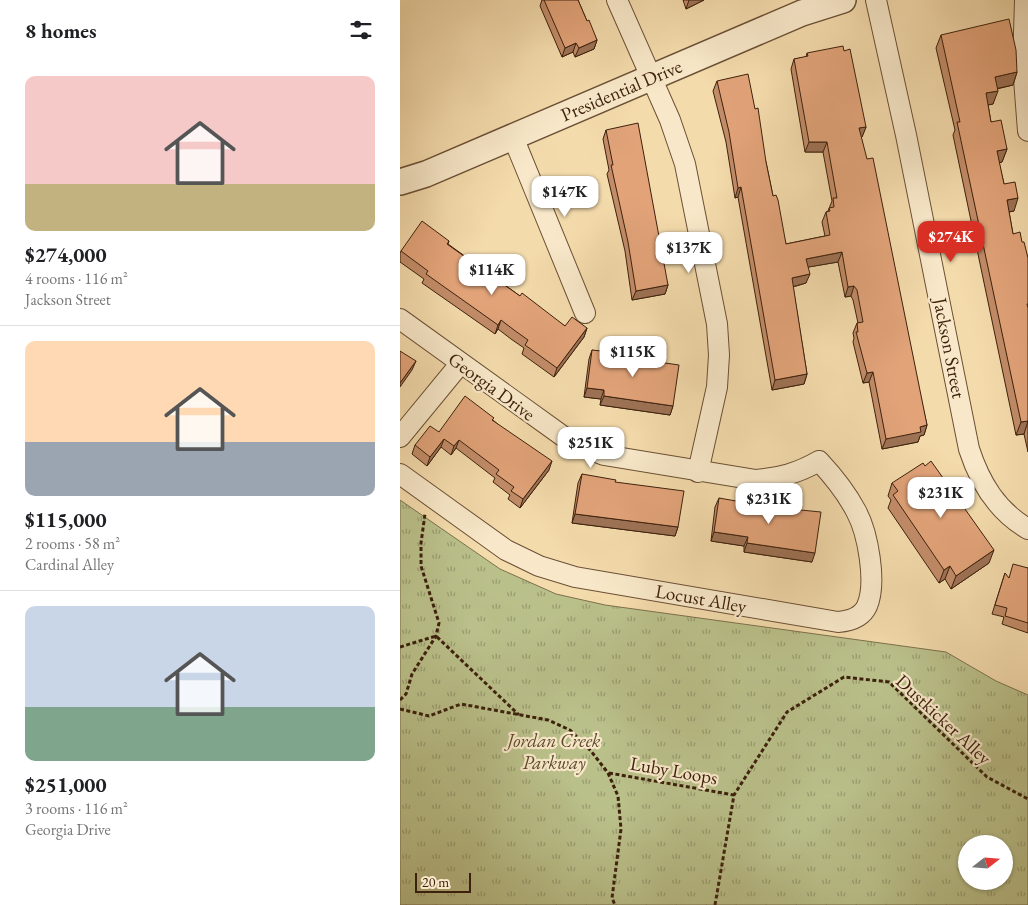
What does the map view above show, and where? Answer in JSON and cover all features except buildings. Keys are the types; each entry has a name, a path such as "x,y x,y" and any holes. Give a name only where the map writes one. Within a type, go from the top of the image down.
{"street":[{"path":"617,0 670,120 685,164 718,324 717,387 698,472"},
{"name":"Presidential Drive","path":"400,182 426,174 802,13 843,0"},
{"name":"Jackson Street","path":"876,0 912,164 969,449 976,470 989,494 1016,522 1028,529"},
{"path":"1025,0 1023,66 1028,131"},
{"path":"513,137 585,313"},
{"name":"Georgia Drive","path":"400,319 571,442 604,455 698,472 764,480 800,472 820,461"},
{"path":"400,437 460,364"},
{"name":"Locust Alley","path":"400,474 506,550 540,566 575,577 838,622 849,621 860,615 867,606 870,592 869,552 857,513 841,485 820,461"}],"path":[{"path":"400,700 406,694 412,674 436,636 439,623 421,566 421,543 428,494"},
{"path":"400,647 436,636"},
{"path":"436,636 519,715"},
{"name":"Dustkicker Alley","path":"715,905 734,795 787,712 844,677 889,682 987,777 1028,799"},
{"name":"Luby Loops","path":"400,709 429,716 461,704 548,720 570,730 591,751 608,773 618,796 621,828 612,898 615,905"},
{"name":"Luby Loops","path":"608,773 734,795"}],"green space":[{"name":"Jordan Creek Parkway","path":"400,500 500,569 556,594 605,605 946,652 996,681 1028,695 1028,905 400,905"}]}
